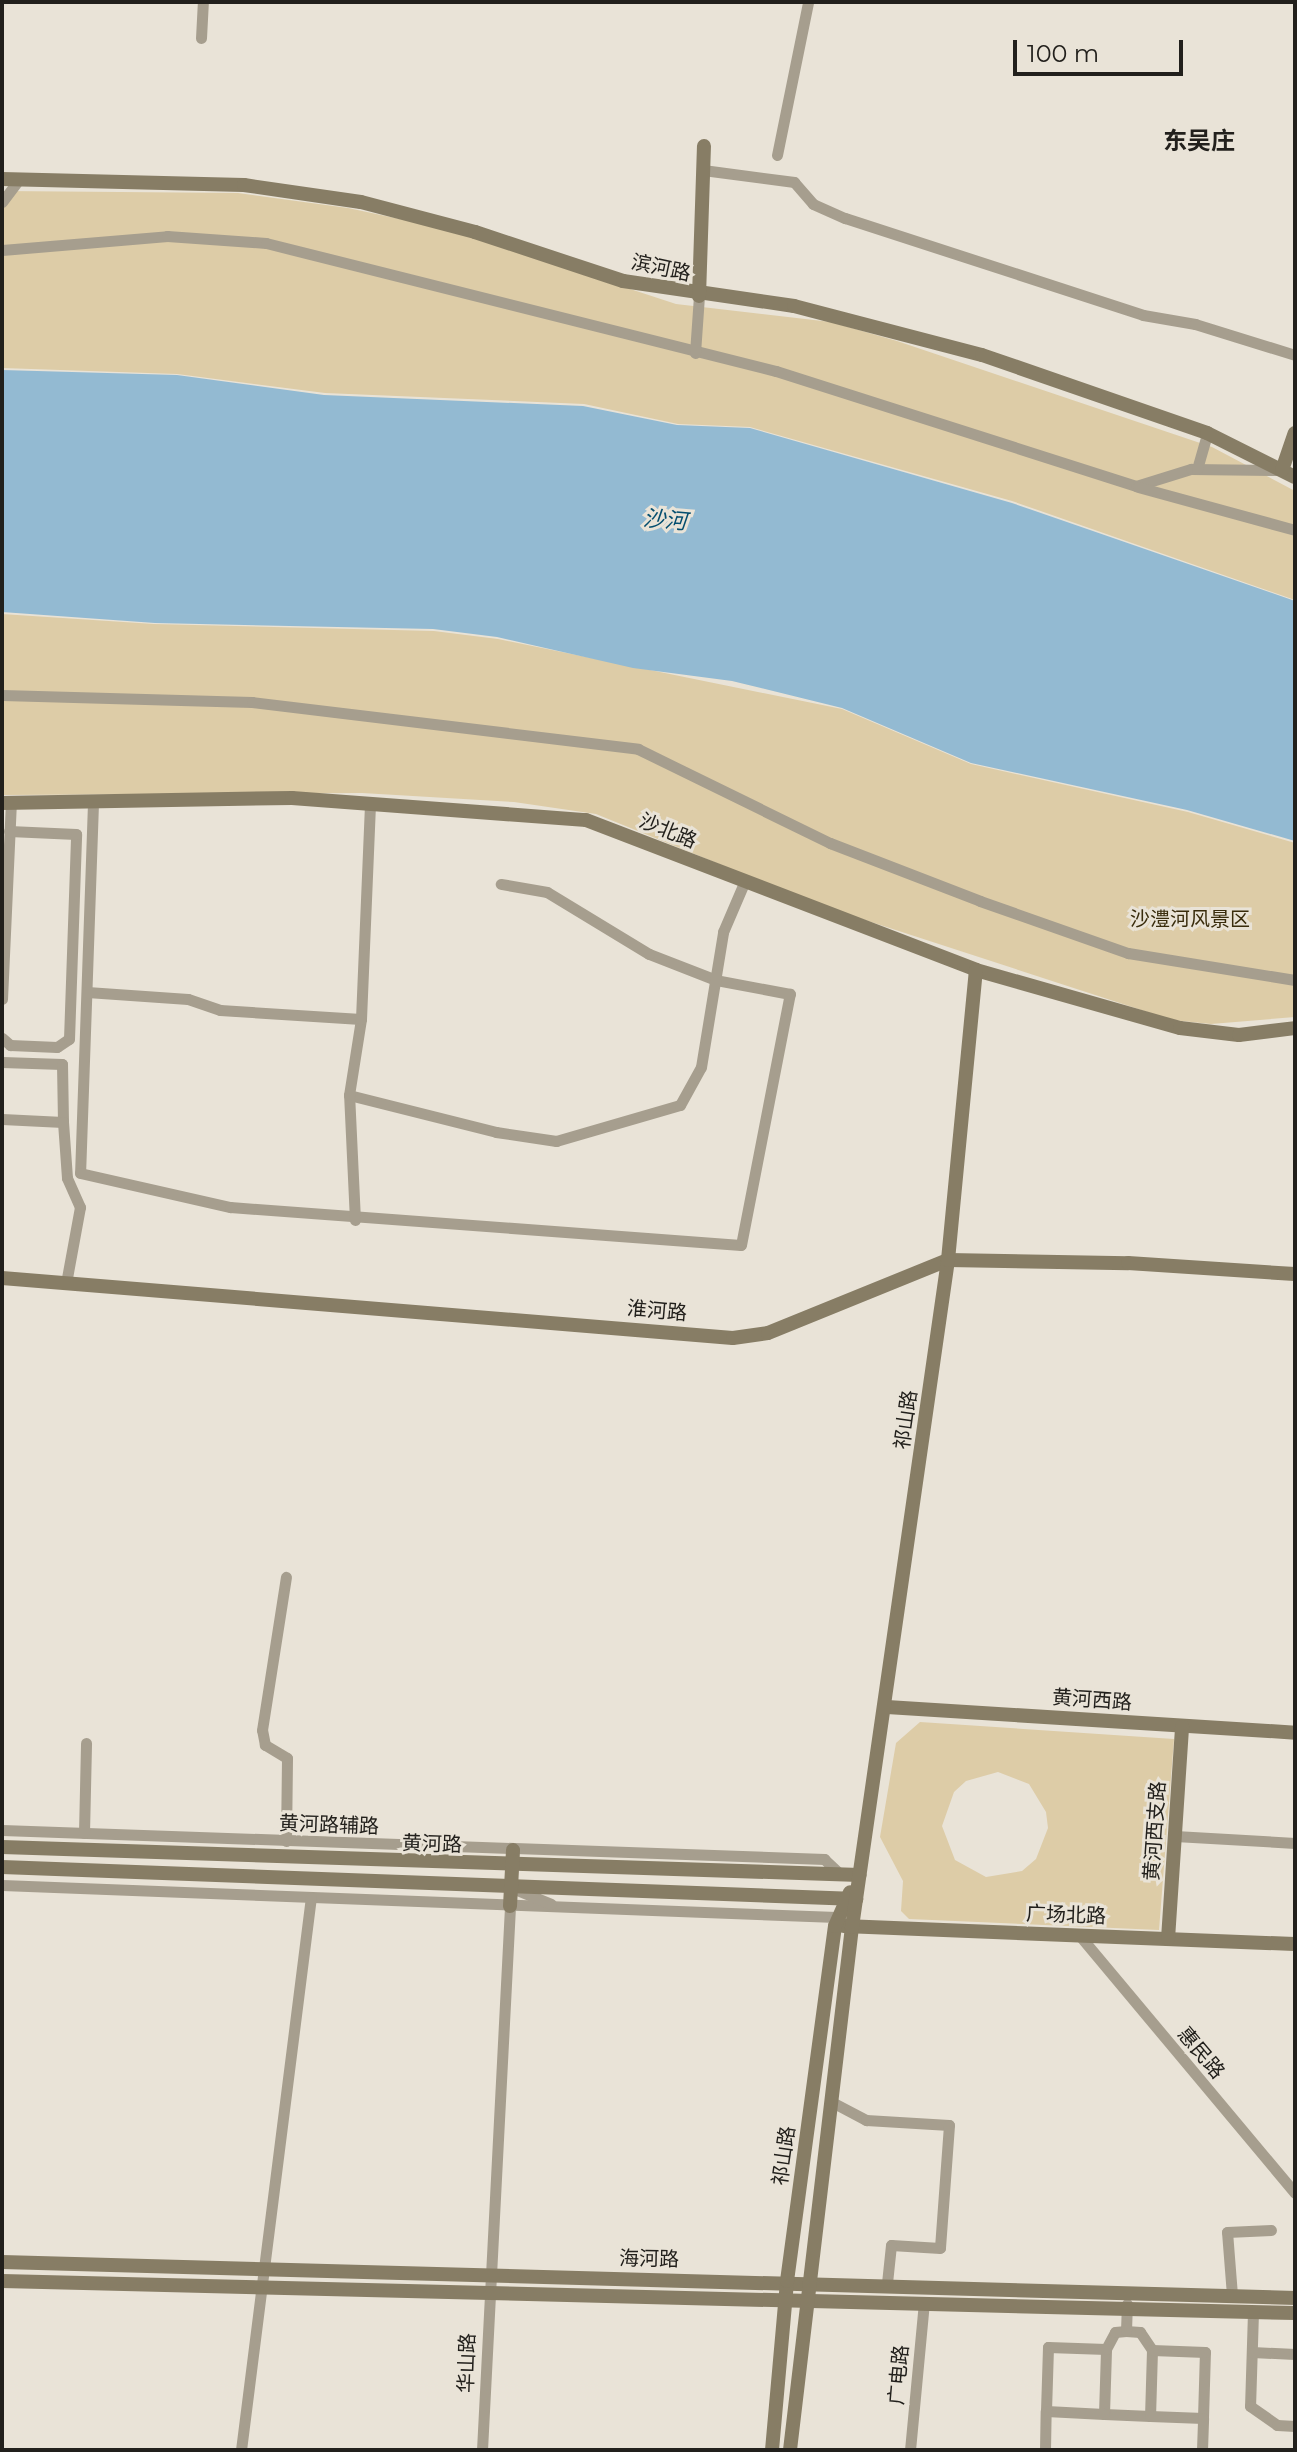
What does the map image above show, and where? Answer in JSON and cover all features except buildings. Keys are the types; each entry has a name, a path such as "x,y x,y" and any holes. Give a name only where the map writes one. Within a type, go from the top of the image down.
{"street":[{"path":"201,38 203,2"},
{"path":"777,155 808,2"},
{"path":"695,353 704,146"},
{"path":"703,170 794,182 813,204 845,218 1143,315 1195,324 1295,355"},
{"path":"2,202 20,178"},
{"name":"滨河路","path":"2,179 244,185 361,202 475,232 623,281 699,296 794,306 860,319 1034,372 1207,433 1289,474"},
{"path":"2,250 167,236 266,243 776,371 1136,486 1295,530"},
{"path":"1197,469 1207,433"},
{"path":"1136,486 1197,469 1289,474 1295,433"},
{"path":"2,695 252,702 638,749 830,843 972,898 1128,953 1295,980"},
{"name":"沙北路","path":"6,803 292,798 586,820 976,970 1180,1028 1239,1035 1295,1028"},
{"path":"355,1220 349,1095 361,1019 370,802"},
{"path":"2,999 9,831 6,803"},
{"path":"93,803 80,1173 230,1207 355,1220 741,1245 790,994 716,980 649,954 547,892 501,884"},
{"path":"2,1038 10,1045 57,1047 69,1039 70,1023 76,834 9,831"},
{"path":"349,1095 496,1132 556,1141 606,1131 680,1105 701,1067 723,932 744,883"},
{"name":"祁山路","path":"772,2450 787,2281 836,1922 851,1899 860,1875 887,1707 948,1260 976,970"},
{"path":"87,992 188,999 220,1010 361,1019"},
{"path":"2,1062 62,1064 67,1178 80,1207 66,1283"},
{"path":"2,1119 63,1122"},
{"name":"淮河路","path":"2,1278 733,1338 768,1333 948,1260 1128,1263 1295,1274"},
{"path":"286,1577 262,1730 265,1745 287,1758 286,1841"},
{"name":"黄河西路","path":"887,1707 1295,1733"},
{"name":"黄河西支路","path":"1168,1939 1182,1726"},
{"path":"84,1833 86,1743"},
{"name":"黄河路辅路","path":"2,1830 824,1859 841,1875"},
{"path":"1175,1836 1295,1843"},
{"name":"黄河路","path":"2,1847 512,1867 860,1875"},
{"path":"510,1906 513,1850"},
{"name":"黄河路","path":"2,1867 851,1899"},
{"path":"2,1885 836,1922"},
{"path":"511,1888 559,1908"},
{"path":"241,2450 259,2270 311,1897"},
{"name":"祁山路","path":"790,2450 804,2299 852,1927 851,1899"},
{"name":"华山路","path":"482,2450 510,1906"},
{"name":"广场北路","path":"836,1922 852,1927 1295,1944"},
{"name":"惠民路","path":"1080,1936 1295,2193"},
{"path":"830,2101 866,2120 949,2125 940,2248 891,2245 887,2283"},
{"path":"1232,2295 1227,2232 1271,2230"},
{"name":"海河路","path":"2,2262 489,2277 887,2283 1295,2298"},
{"name":"海河路","path":"2,2281 1295,2313"},
{"path":"1126,2331 1127,2291"},
{"name":"广电路","path":"910,2450 924,2303"},
{"path":"1253,2312 1250,2406 1277,2425 1295,2426"},
{"path":"1104,2414 1106,2349 1115,2332 1126,2331 1140,2332 1152,2350 1150,2416"},
{"path":"1045,2450 1048,2347 1106,2349"},
{"path":"1152,2350 1205,2352 1202,2450"},
{"path":"1252,2352 1295,2354"},
{"path":"1046,2411 1203,2418"}],"green space":[{"path":"2,191 238,193 348,208 447,229 676,304 831,322 897,341 1212,447 1295,491 1295,600 1012,501 750,427 678,424 584,404 325,393 177,374 2,368"},
{"name":"沙澧河风景区","path":"2,614 154,624 434,631 498,639 842,709 971,764 1188,812 1295,843 1295,1017 1211,1024 1172,1020 825,907 596,814 514,802 362,793 2,795"},
{"path":"920,1722 1174,1739 1159,1930 909,1919 901,1911 903,1881 880,1837 896,1743","holes":["998,1772 1029,1784 1046,1812 1048,1828 1036,1859 1022,1871 986,1877 955,1860 942,1826 954,1792 966,1781"]}],"water":[{"name":"沙河","path":"2,370 177,375 324,395 583,406 677,425 750,428 1012,503 1295,601 1295,841 1187,810 971,763 842,708 732,681 633,668 497,637 433,629 155,623 2,612"}],"district":[{"name":"东吴庄","path":"1199,141"}]}
